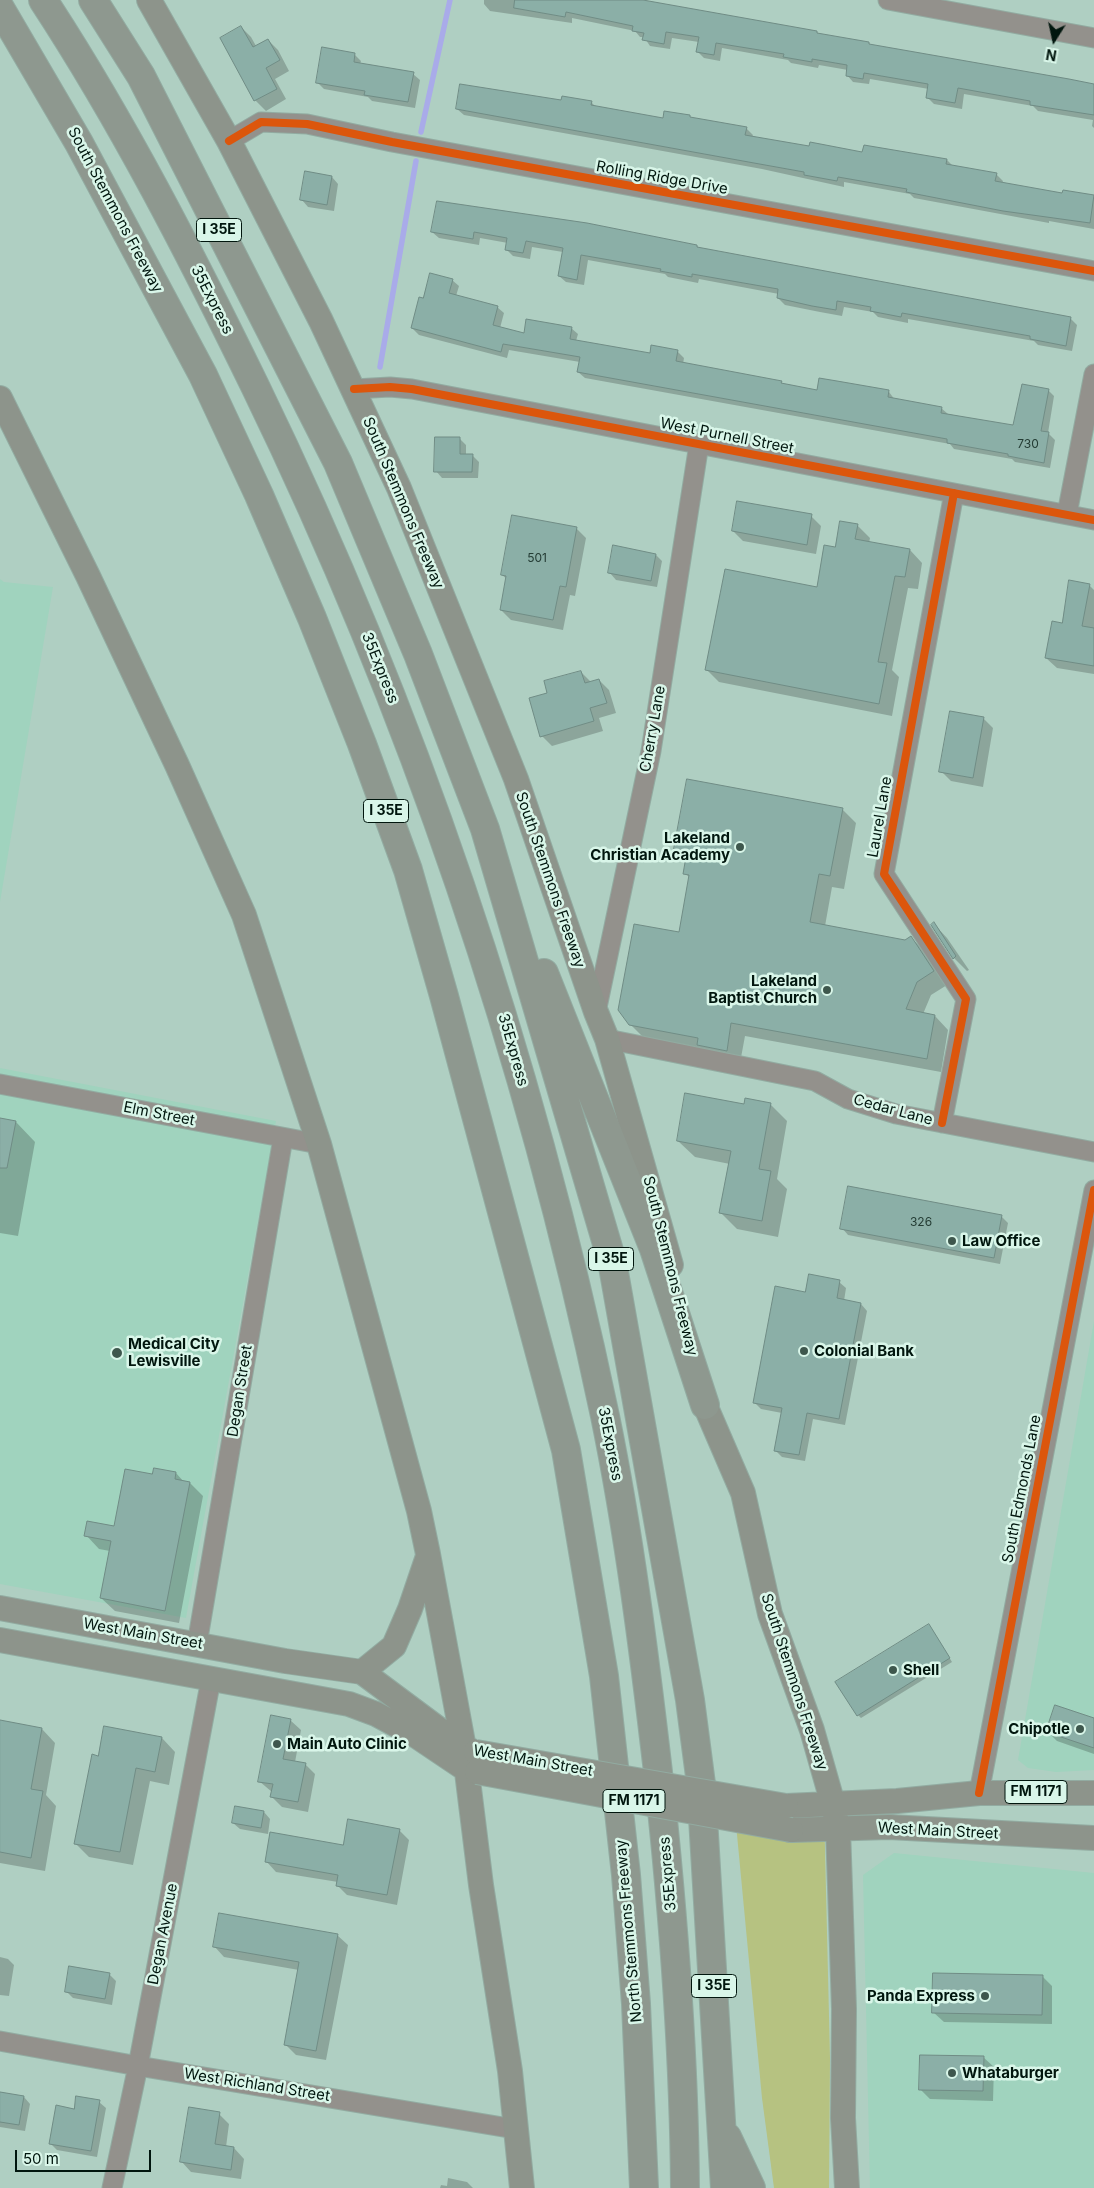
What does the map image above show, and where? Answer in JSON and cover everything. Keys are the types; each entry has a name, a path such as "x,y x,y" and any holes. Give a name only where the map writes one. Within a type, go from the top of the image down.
{"highway":[{"name":"35Express","path":"44,0 119,127 182,241 300,480 348,589 442,830 484,953 521,1077 578,1295 606,1421 629,1549 647,1675 668,1866 685,2124 685,2188"},
{"name":"I 35E","path":"93,0 142,76 338,464 418,654 485,829 612,1261 690,1700 701,1784 722,2126 724,2188"},
{"name":"South Stemmons Freeway","path":"0,8 80,142 203,375 259,496 312,618 362,744 408,870 444,996 566,1450 604,1676"},
{"path":"485,829 654,1249 704,1405"},
{"name":"North Stemmons Freeway","path":"604,1676 626,1875 636,1994 644,2188"},
{"path":"722,2126 751,2188"}],"main road":[{"name":"South Stemmons Freeway","path":"149,0 229,141 354,389 399,488 516,779 607,1039 660,1223 704,1405 743,1493 770,1614 812,1730 833,1804"},
{"path":"0,398 93,585 244,915 319,1144 419,1511 471,1760 481,1885 510,2071 522,2188"},
{"path":"362,1672 394,1646 410,1609 428,1554"},
{"name":"West Main Street","path":"0,1608 285,1661 362,1672 471,1760 786,1806 897,1801 979,1793 1094,1793"},
{"name":"West Main Street","path":"0,1640 358,1707 471,1760 791,1830 889,1827 1094,1838"},
{"path":"211,1679 226,1668 252,1663 285,1661"},
{"path":"833,1804 838,1829 840,1887 844,2009 843,2118 846,2188"},
{"path":"840,1887 845,1863 858,1842 868,1834 889,1827"}],"street":[{"path":"888,0 1094,38"},
{"name":"Rolling Ridge Drive","path":"229,141 261,122 307,124 392,142 1094,271"},
{"path":"1067,514 1094,374"},
{"name":"West Purnell Street","path":"354,389 390,387 412,389 1094,520"},
{"name":"Cherry Lane","path":"596,1012 651,751 699,444"},
{"name":"Laurel Lane","path":"942,1123 966,999 884,874 954,493"},
{"name":"Cedar Lane","path":"607,1039 815,1081 848,1099 896,1114 1094,1152"},
{"name":"Elm Street","path":"0,1084 319,1144"},
{"name":"Degan Street","path":"197,1644 283,1138"},
{"name":"South Edmonds Lane","path":"979,1793 1094,1190"},
{"name":"Degan Avenue","path":"112,2188 138,2066 211,1679"},
{"name":"West Richland Street","path":"0,2041 515,2129"}],"shaded area":[{"path":"0,579 4,582 53,587 0,902"},
{"name":"Medical City Lewisville","path":"0,1068 276,1121 186,1618 0,1584"},
{"path":"1094,1321 1094,1770 1056,1772 1028,1768 1018,1760"},
{"path":"824,1808 830,2058 829,2188 774,2188 762,2098 736,1824"},
{"path":"894,1853 1094,1873 1094,2188 870,2188 863,1875"}],"building":[{"path":"515,0 643,0 817,31 817,33 869,42 869,44 1069,79 1094,84 1094,115 1030,105 1030,101 958,88 955,103 926,98 928,84 864,73 863,79 846,76 847,65 812,59 812,62 783,57 784,54 716,43 714,55 696,52 699,37 666,32 664,44 642,40 644,33 632,31 633,26 566,12 565,17 514,8"},
{"path":"241,26 253,47 268,39 280,60 266,68 277,89 254,101 220,38"},
{"path":"322,47 355,53 354,62 414,72 408,102 364,95 365,91 316,83"},
{"path":"460,84 561,100 562,96 592,101 591,105 663,118 664,111 690,115 690,117 747,127 745,135 809,146 810,142 862,152 864,145 947,159 946,164 997,173 995,181 1062,193 1063,190 1094,195 1090,223 1003,211 906,192 907,189 838,177 837,181 804,175 804,172 456,109"},
{"path":"305,171 332,176 327,205 300,200"},
{"path":"437,201 587,223 697,245 697,247 1071,317 1066,346 1030,339 1030,336 902,313 901,317 870,311 871,307 837,301 836,310 812,306 777,298 778,289 692,274 692,277 660,271 661,269 581,255 577,280 558,276 563,248 526,241 523,253 505,250 507,238 474,232 473,239 431,232"},
{"path":"430,273 453,279 449,293 498,306 493,325 524,333 526,319 572,327 570,339 650,353 651,345 678,350 676,361 782,381 781,383 817,390 819,378 889,390 888,397 942,407 941,413 1013,425 1022,384 1049,389 1041,431 1049,432 1044,463 1008,456 1008,454 947,443 947,439 577,372 580,357 503,344 501,352 411,328 419,297 423,298"},
{"path":"435,437 460,437 460,454 473,454 472,472 434,472"},
{"path":"737,501 812,514 807,545 732,531"},
{"path":"512,515 577,527 566,587 560,586 553,620 500,610 506,576 501,575"},
{"path":"840,521 858,524 855,539 910,549 905,577 895,576 878,662 887,663 879,704 705,670 725,569 817,587 824,545 835,547"},
{"path":"613,545 656,554 651,581 608,573"},
{"path":"1069,580 1090,584 1082,626 1094,628 1094,666 1045,658 1052,621 1062,623"},
{"path":"581,671 585,683 599,679 607,703 590,708 594,721 540,737 529,698 547,693 544,681"},
{"path":"950,711 984,717 973,778 939,772"},
{"path":"687,779 843,808 830,876 819,874 810,922 905,940 911,936 934,971 917,982 906,1009 935,1015 927,1059 731,1023 727,1051 697,1045 698,1038 629,1025 618,1010 634,924 679,932 689,875 683,874 687,851 674,849"},
{"path":"934,922 956,956 953,959 931,925"},
{"path":"685,1093 744,1104 745,1098 771,1103 759,1169 771,1171 762,1221 719,1213 731,1151 677,1141"},
{"path":"0,1118 16,1121 7,1168 0,1168"},
{"path":"848,1186 1002,1215 994,1258 840,1229"},
{"path":"809,1274 840,1280 837,1298 861,1303 839,1419 807,1413 799,1455 774,1451 782,1408 753,1403 775,1286 805,1292"},
{"path":"154,1468 176,1472 175,1479 190,1482 165,1611 100,1598 111,1541 84,1536 87,1521 114,1526 125,1469 152,1474"},
{"name":"Shell","path":"929,1624 950,1658 857,1716 835,1682"},
{"path":"1055,1705 1094,1718 1094,1748 1046,1732"},
{"path":"271,1715 291,1719 283,1759 306,1763 298,1802 270,1797 273,1784 258,1782"},
{"path":"0,1720 42,1728 31,1789 43,1791 31,1858 0,1852"},
{"path":"104,1726 162,1737 155,1772 136,1768 120,1852 74,1844 92,1754 98,1756"},
{"path":"235,1806 264,1811 261,1828 232,1823"},
{"path":"348,1819 400,1829 387,1895 336,1886 338,1875 265,1862 270,1832 343,1845"},
{"path":"219,1913 338,1934 316,2051 284,2045 299,1962 213,1947"},
{"path":"69,1966 110,1973 105,1999 65,1992"},
{"path":"933,1973 1043,1975 1042,2015 932,2013"},
{"name":"Whataburger","path":"920,2055 984,2056 983,2091 919,2090"},
{"path":"0,2092 24,2096 19,2125 0,2122"},
{"path":"76,2096 100,2100 91,2151 49,2144 56,2105 74,2109"},
{"path":"189,2107 220,2112 215,2144 234,2147 231,2170 180,2162"}],"waterway":[{"path":"421,132 450,0"},
{"path":"380,367 416,161"}],"cycle path":[{"path":"229,141 261,122 307,124 392,142 1094,271"},
{"path":"354,389 390,387 412,389 1094,520"},
{"path":"942,1123 966,999 884,874 954,493"},
{"path":"979,1793 1094,1190"}],"place":[{"name":"Lakeland Christian Academy","path":"740,847"},
{"name":"Lakeland Baptist Church","path":"827,990"},
{"name":"Law Office","path":"952,1241"},
{"name":"Colonial Bank","path":"804,1351"},
{"name":"Medical City Lewisville","path":"117,1353"},
{"name":"Shell","path":"893,1670"},
{"name":"Chipotle","path":"1080,1729"},
{"name":"Main Auto Clinic","path":"277,1744"},
{"name":"Panda Express","path":"985,1996"},
{"name":"Whataburger","path":"952,2073"}]}
